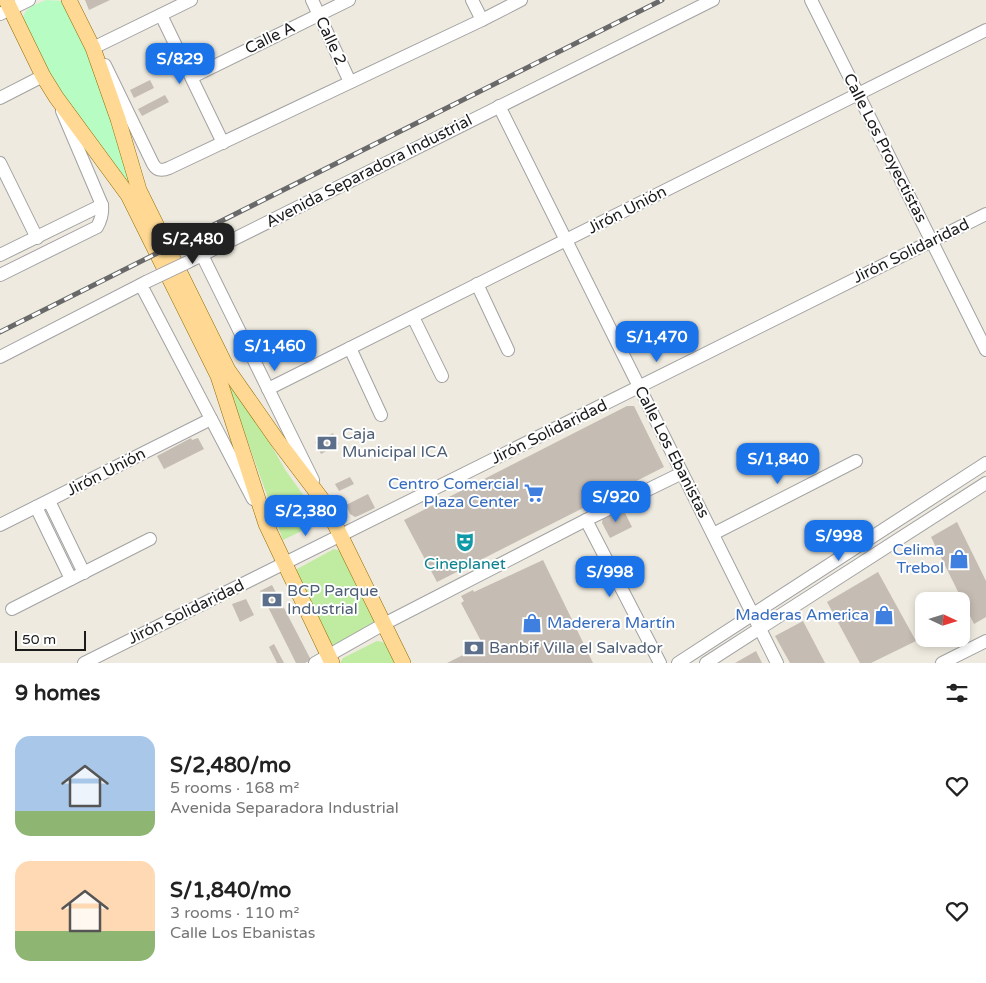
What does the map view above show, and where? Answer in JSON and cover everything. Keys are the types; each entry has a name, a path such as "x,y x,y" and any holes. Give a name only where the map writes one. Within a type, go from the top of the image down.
{"main road":[{"path":"69,0 95,47 139,190 228,370 277,440 324,502 403,663"},
{"path":"5,8 56,97 128,195 218,376 266,524 330,659"}],"street":[{"path":"5,8 29,0"},
{"path":"191,0 95,47 153,164 159,170 169,168 223,143 521,0"},
{"name":"Calle 2","path":"312,0 350,82"},
{"name":"Calle A","path":"192,77 349,0"},
{"path":"472,0 482,20"},
{"name":"Avenida Separadora Industrial","path":"0,357 143,283 713,0"},
{"name":"Calle Los Proyectistas","path":"811,0 986,350"},
{"path":"161,15 223,143"},
{"name":"Jirón Unión","path":"268,389 986,30"},
{"path":"0,98 43,76"},
{"path":"0,275 96,227 102,216 102,205 56,97"},
{"name":"Calle Los Ebanistas","path":"499,106 777,663"},
{"path":"1,170 37,238"},
{"path":"0,255 102,205"},
{"name":"Jirón Solidaridad","path":"84,663 986,214"},
{"path":"202,255 324,502"},
{"path":"143,283 266,524"},
{"path":"477,284 508,350"},
{"path":"413,317 442,376"},
{"path":"350,348 382,415"},
{"name":"Jirón Unión","path":"0,525 211,419"},
{"path":"713,534 856,461"},
{"path":"678,663 986,463"},
{"path":"315,663 330,659 384,624 682,473"},
{"path":"706,663 986,483"},
{"path":"48,501 84,573"},
{"path":"36,507 71,579"},
{"path":"586,520 660,663"},
{"path":"12,608 150,539"},
{"path":"942,663 986,641"}],"green space":[{"path":"46,0 62,1 87,52 112,121 130,185 60,94 23,20 28,9"},
{"path":"220,364 254,416 286,471 322,521 283,540"},
{"path":"334,549 341,551 375,617 376,625 336,647 328,642 295,574 297,569"},
{"path":"377,641 388,646 397,663 340,663 343,658"}],"building":[{"path":"85,0 110,0 89,10"},
{"path":"150,80 154,88 134,98 130,90"},
{"path":"165,95 169,102 142,116 138,109"},
{"name":"Centro Comercial Plaza Center","path":"627,406 634,406 664,467 437,582 404,520"},
{"name":"Caja Municipal ICA","path":"333,433 339,444 321,454 315,442"},
{"path":"191,438 192,440 198,438 204,449 164,469 157,456"},
{"path":"350,477 354,484 339,491 335,484"},
{"path":"368,494 375,508 355,517 350,514 346,505"},
{"path":"622,507 632,527 610,538 602,523 603,516"},
{"name":"Celima Trebol","path":"957,522 986,581 986,617 974,624 970,616 970,592 958,592 931,537"},
{"name":"Maderera Martín","path":"543,560 593,663 447,663 479,647 481,641 461,603 464,601 461,596 473,590 474,592"},
{"path":"878,572 915,641 871,663 860,663 827,602"},
{"path":"272,585 311,660 305,663 296,663 260,591"},
{"path":"246,599 254,615 240,622 232,604"},
{"path":"803,621 825,663 790,663 775,636"},
{"path":"274,644 284,663 277,663 269,647"},
{"path":"756,651 762,663 735,663"}],"railway":[{"path":"0,332 662,0"}],"place":[{"name":"Caja Municipal ICA","path":"327,443"},
{"name":"Centro Comercial Plaza Center","path":"534,493"},
{"name":"Cineplanet","path":"465,542"},
{"name":"Celima Trebol","path":"959,559"},
{"name":"BCP Parque Industrial","path":"272,600"},
{"name":"Maderas America","path":"884,615"},
{"name":"Maderera Martín","path":"532,623"},
{"name":"Banbif Villa el Salvador","path":"474,648"}]}
